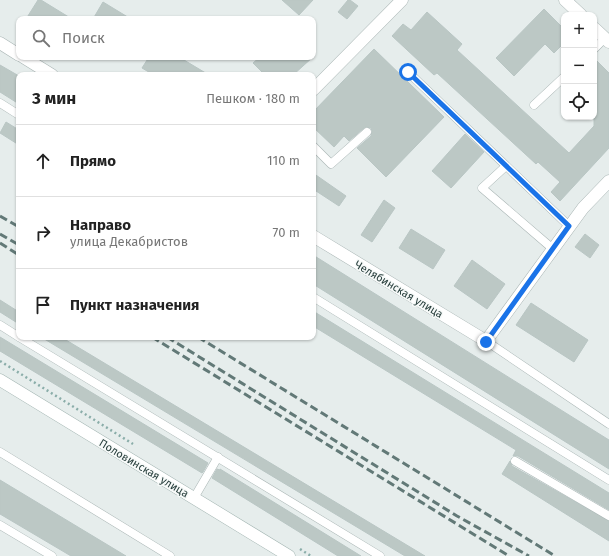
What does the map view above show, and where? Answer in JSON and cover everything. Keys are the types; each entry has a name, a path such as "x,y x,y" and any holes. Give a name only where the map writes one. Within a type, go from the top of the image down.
{"street":[{"path":"316,87 402,0"},
{"path":"565,0 578,12"},
{"path":"597,31 607,40"},
{"path":"0,43 16,53"},
{"path":"28,60 47,72"},
{"path":"486,342 569,226 583,208 609,182"},
{"name":"Челябинская улица","path":"316,238 486,342"},
{"name":"Половинская улица","path":"0,380 289,556"}],"lane":[{"path":"595,48 607,40"},
{"path":"408,72 569,226"},
{"path":"534,105 561,80"},
{"path":"0,103 16,113"},
{"path":"316,149 331,164 367,132"},
{"path":"506,166 482,188 553,249"},
{"path":"316,299 609,480"},
{"path":"0,325 16,335"},
{"path":"24,340 380,556"},
{"path":"486,342 609,424"},
{"path":"0,452 170,556"},
{"path":"194,498 218,457"},
{"path":"515,460 609,516"},
{"path":"0,525 52,556"}],"building":[{"path":"38,0 41,0 67,16 28,16"},
{"path":"282,0 313,0 299,15"},
{"path":"348,0 358,6 347,19 338,12"},
{"path":"103,2 126,16 95,16"},
{"path":"544,9 561,26 561,46 554,53 545,44 514,76 496,58"},
{"path":"427,12 462,44 457,50 569,153 594,126 594,120 597,120 597,61 609,73 609,148 560,201 551,192 560,182 538,162 536,164 437,73 434,75 392,36 403,24 411,30"},
{"path":"374,49 444,117 386,177 357,148 371,136 371,128 364,128 349,141 344,136 334,147 316,130 316,109"},
{"path":"147,60 184,60 204,72 149,72 142,68"},
{"path":"256,60 310,60 296,72 262,72 253,63"},
{"path":"0,65 16,74 16,102 0,92"},
{"path":"6,122 16,128 16,143 0,133"},
{"path":"465,134 484,152 451,188 432,171"},
{"path":"316,175 346,196 339,206 316,191"},
{"path":"384,200 395,208 372,242 361,235"},
{"path":"411,229 445,250 433,269 399,248"},
{"path":"585,234 599,245 590,258 575,247"},
{"path":"316,257 609,440 609,469 316,286"},
{"path":"472,260 505,284 487,309 454,286"},
{"path":"0,300 16,310 16,322 0,312"},
{"path":"531,303 588,340 574,362 516,325"},
{"path":"316,313 609,493 609,510 518,456 513,456 516,450 316,328"},
{"path":"0,337 208,463 203,472 202,473 0,351"},
{"path":"46,340 66,340 425,556 405,556"},
{"path":"510,461 512,466 609,521 609,541 502,474"},
{"path":"217,469 220,469 361,556 338,556 212,478"},
{"path":"0,480 126,556 71,556 0,514"}],"railway":[{"path":"0,216 16,225"},
{"path":"0,234 16,243"},
{"path":"0,243 16,253"},
{"path":"157,340 509,556"},
{"path":"172,340 457,516 529,556"},
{"path":"203,340 555,556"}],"route":[{"path":"408,72 569,226 486,342"}]}
